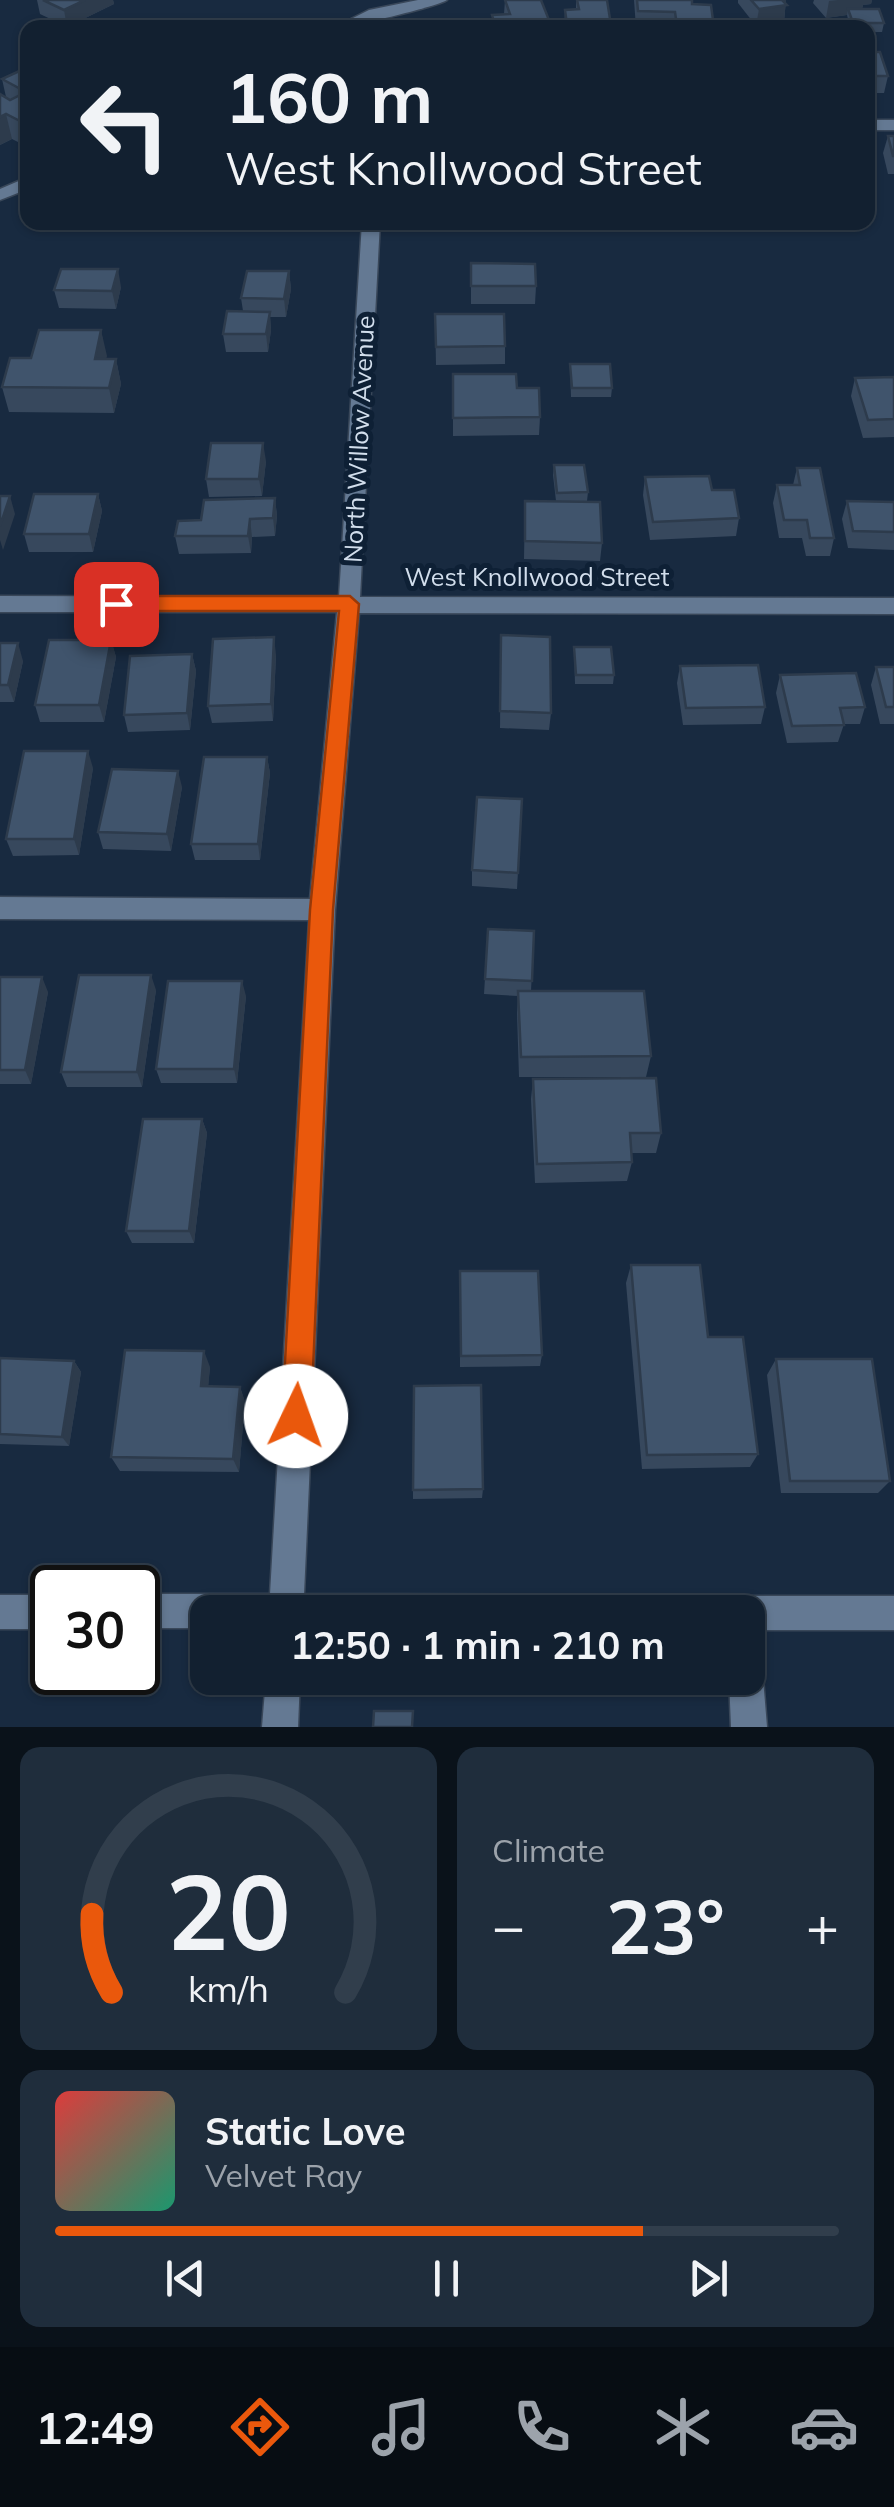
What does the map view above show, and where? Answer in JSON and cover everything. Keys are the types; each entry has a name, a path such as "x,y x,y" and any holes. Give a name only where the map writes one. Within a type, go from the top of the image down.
{"street":[{"path":"358,20 374,13 440,0"},
{"name":"North Willow Avenue","path":"287,1595 322,910 350,604 371,230"},
{"name":"West Knollwood Street","path":"0,604 894,606"},
{"path":"0,908 322,910"},
{"path":"160,1611 190,1611"},
{"path":"0,1612 30,1612"},
{"path":"765,1613 894,1613"},
{"path":"280,1727 281,1695"},
{"path":"747,1695 749,1727"}],"building":[{"path":"43,0 85,0 64,10"},
{"path":"505,0 541,0 549,20 494,20 492,15 510,14"},
{"path":"577,0 607,0 610,20 566,20 565,10 579,9"},
{"path":"637,0 692,0 692,4 711,5 713,20 676,19 675,12 638,11"},
{"path":"751,0 782,0 787,5 759,9"},
{"path":"848,9 879,9 884,23 875,20 852,20"},
{"path":"875,52 880,52 888,76 875,76"},
{"path":"20,71 20,89 2,79"},
{"path":"0,94 10,100 20,95 20,119 6,114 0,117"},
{"path":"888,136 894,136 894,156 893,156"},
{"path":"471,263 535,264 536,286 471,286"},
{"path":"61,269 118,269 112,291 54,290"},
{"path":"247,271 289,271 284,299 241,298"},
{"path":"227,311 270,312 266,334 223,334"},
{"path":"435,314 504,314 505,346 436,347"},
{"path":"39,330 101,330 95,359 116,359 109,388 2,387 10,358 31,358"},
{"path":"570,364 610,364 612,388 572,388"},
{"path":"453,374 516,374 517,388 539,388 540,417 453,418"},
{"path":"894,377 894,419 868,420 855,378"},
{"path":"211,443 263,443 259,479 206,479"},
{"path":"554,465 584,465 588,492 557,493"},
{"path":"797,468 820,468 834,538 810,538 807,520 784,520 777,485 800,485"},
{"path":"709,476 712,490 734,490 739,518 653,522 645,477"},
{"path":"34,494 98,494 89,534 24,534"},
{"path":"0,496 10,496 0,526"},
{"path":"275,498 273,518 250,519 248,536 175,536 178,521 201,520 204,500"},
{"path":"525,501 600,502 602,543 525,541"},
{"path":"847,501 894,502 894,532 853,531"},
{"path":"501,635 550,637 551,713 500,711"},
{"path":"274,637 271,704 208,706 213,639"},
{"path":"49,640 111,640 99,705 35,705"},
{"path":"0,643 18,643 8,685 0,685"},
{"path":"574,647 611,647 614,675 576,675"},
{"path":"192,654 187,713 124,715 130,656"},
{"path":"758,665 765,707 686,708 680,666"},
{"path":"876,667 894,667 894,707 886,707"},
{"path":"856,673 865,707 840,708 844,725 792,726 780,675"},
{"path":"24,751 88,751 74,839 6,839"},
{"path":"204,757 267,757 258,844 191,844"},
{"path":"112,769 178,771 167,834 98,832"},
{"path":"477,797 522,799 518,873 472,870"},
{"path":"488,929 534,931 532,981 485,979"},
{"path":"79,975 151,975 137,1072 61,1072"},
{"path":"0,977 42,977 25,1070 0,1070"},
{"path":"168,981 242,981 234,1069 156,1069"},
{"path":"518,991 644,991 651,1056 521,1057"},
{"path":"656,1078 661,1133 630,1133 632,1162 537,1164 533,1079"},
{"path":"143,1119 202,1119 189,1231 126,1231"},
{"path":"631,1265 700,1265 708,1337 743,1337 758,1454 647,1455"},
{"path":"460,1271 538,1271 542,1355 461,1356"},
{"path":"125,1350 204,1351 201,1386 240,1387 233,1459 111,1457"},
{"path":"0,1358 74,1361 62,1437 0,1434"},
{"path":"776,1359 872,1359 890,1481 790,1481"},
{"path":"481,1385 483,1489 413,1490 414,1386"},
{"path":"374,1711 413,1711 412,1727 373,1727"}],"route":[{"path":"116,604 350,604 322,910 296,1416"}]}
